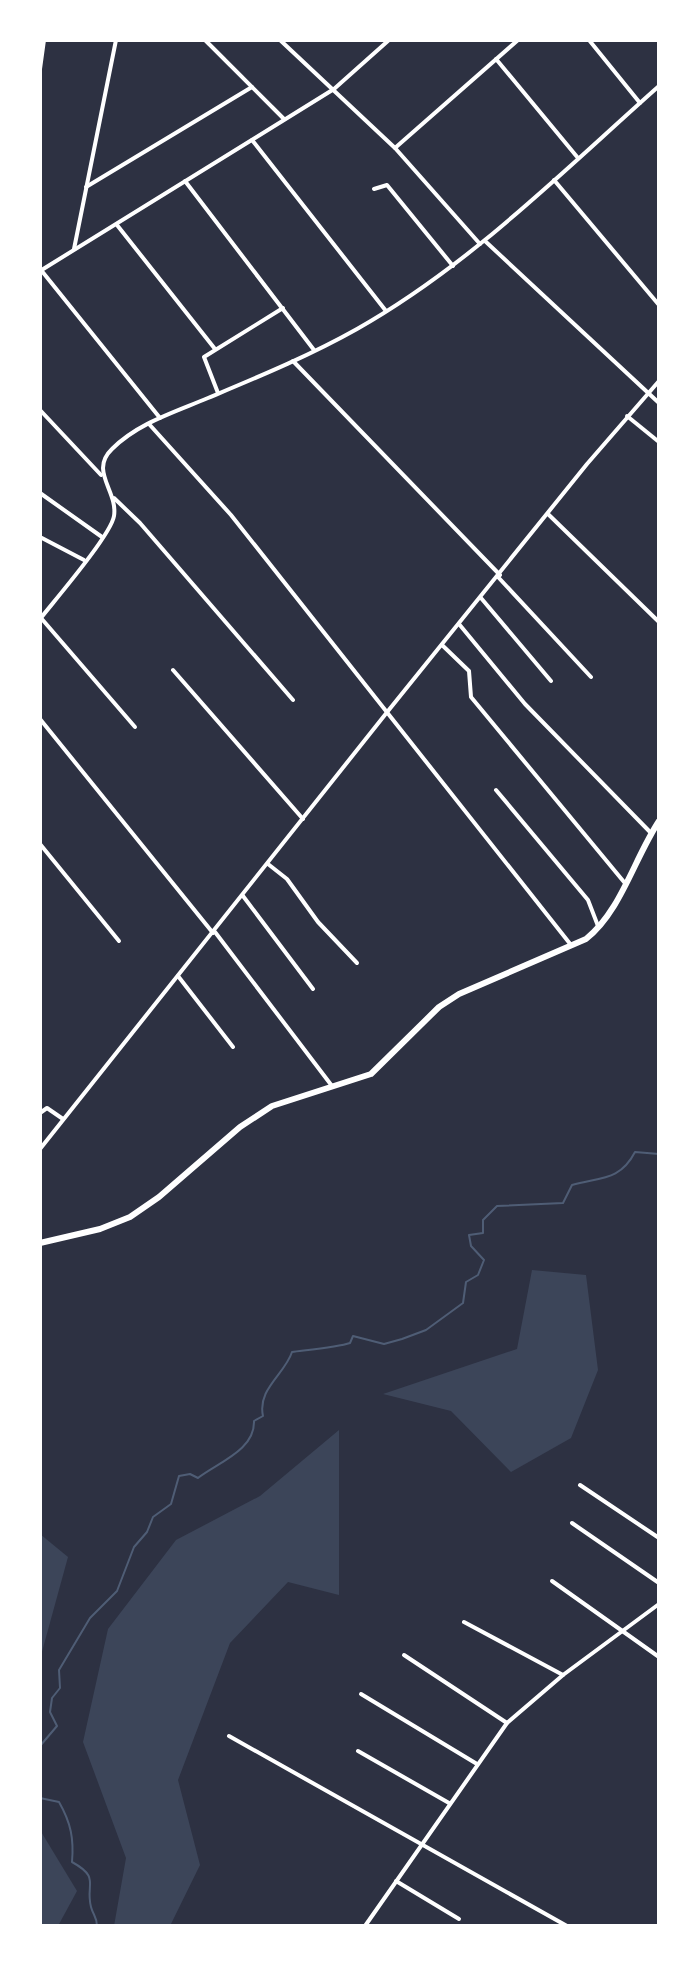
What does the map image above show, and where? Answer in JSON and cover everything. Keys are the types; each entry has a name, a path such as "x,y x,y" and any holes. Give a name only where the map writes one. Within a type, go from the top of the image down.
{"main road":[{"path":"40,1243 100,1229 130,1217 170,1189 240,1127 272,1106 371,1074 439,1007 459,994 572,947 599,929 659,821"}],"street":[{"path":"40,69 44,40"},
{"path":"73,250 116,40"},
{"path":"205,40 284,119"},
{"path":"280,40 395,148 480,244"},
{"path":"160,418 40,270 334,89 389,40"},
{"path":"395,148 518,40"},
{"path":"589,40 640,103"},
{"path":"496,59 578,158"},
{"path":"103,476 102,463 109,451 130,433 293,361 386,311 453,266 659,86"},
{"path":"86,187 252,87"},
{"path":"251,139 386,311"},
{"path":"554,180 659,305"},
{"path":"185,181 314,350"},
{"path":"374,189 387,185 453,266"},
{"path":"117,224 215,349"},
{"path":"485,241 659,403"},
{"path":"218,393 203,361 215,349 283,308"},
{"path":"293,361 591,677"},
{"path":"40,1148 388,711 627,416 659,381"},
{"path":"40,410 103,476 113,498 115,513 102,537 41,618 135,727"},
{"path":"627,416 659,442"},
{"path":"149,424 231,515 572,947"},
{"path":"40,493 102,537"},
{"path":"113,498 140,523 293,700"},
{"path":"548,514 659,622"},
{"path":"40,537 85,560"},
{"path":"481,598 551,681"},
{"path":"459,624 525,704 651,833"},
{"path":"442,645 469,671 471,697 480,709 624,882"},
{"path":"173,670 303,819"},
{"path":"40,719 214,932 333,1088"},
{"path":"496,790 588,900 599,929"},
{"path":"40,844 119,941"},
{"path":"268,864 287,879 318,922 357,963"},
{"path":"243,896 313,989"},
{"path":"178,976 233,1047"},
{"path":"40,1113 47,1108 63,1119"},
{"path":"580,1485 659,1538"},
{"path":"572,1523 659,1583"},
{"path":"552,1581 659,1657"},
{"path":"365,1926 507,1723 563,1675 658,1607"},
{"path":"464,1622 563,1675"},
{"path":"404,1655 507,1723"},
{"path":"361,1694 477,1764"},
{"path":"229,1736 567,1926"},
{"path":"358,1751 449,1803"},
{"path":"396,1881 459,1919"}],"shaded area":[{"path":"532,1270 586,1275 598,1370 571,1438 511,1472 451,1411 383,1394 517,1349"},
{"path":"339,1430 339,1595 288,1582 230,1643 178,1780 200,1865 170,1926 114,1926 126,1858 83,1742 108,1629 176,1540 260,1496"},
{"path":"40,1534 68,1557 40,1659"},
{"path":"40,1830 77,1891 58,1926 40,1926"}],"waterway":[{"path":"40,1746 57,1726 50,1712 52,1698 60,1688 59,1670 90,1618 117,1591 134,1547 147,1532 153,1517 171,1504 179,1476 190,1474 198,1478 242,1448 249,1440 254,1421 263,1416 264,1398 292,1352 350,1343 353,1336 384,1344 426,1330 463,1303 466,1282 478,1275 484,1260 471,1246 469,1235 483,1233 483,1220 497,1206 563,1203 572,1185 616,1173 635,1152 659,1154"},
{"path":"40,1798 59,1802 66,1817 72,1838 72,1862 89,1877 90,1899 97,1926"}]}
